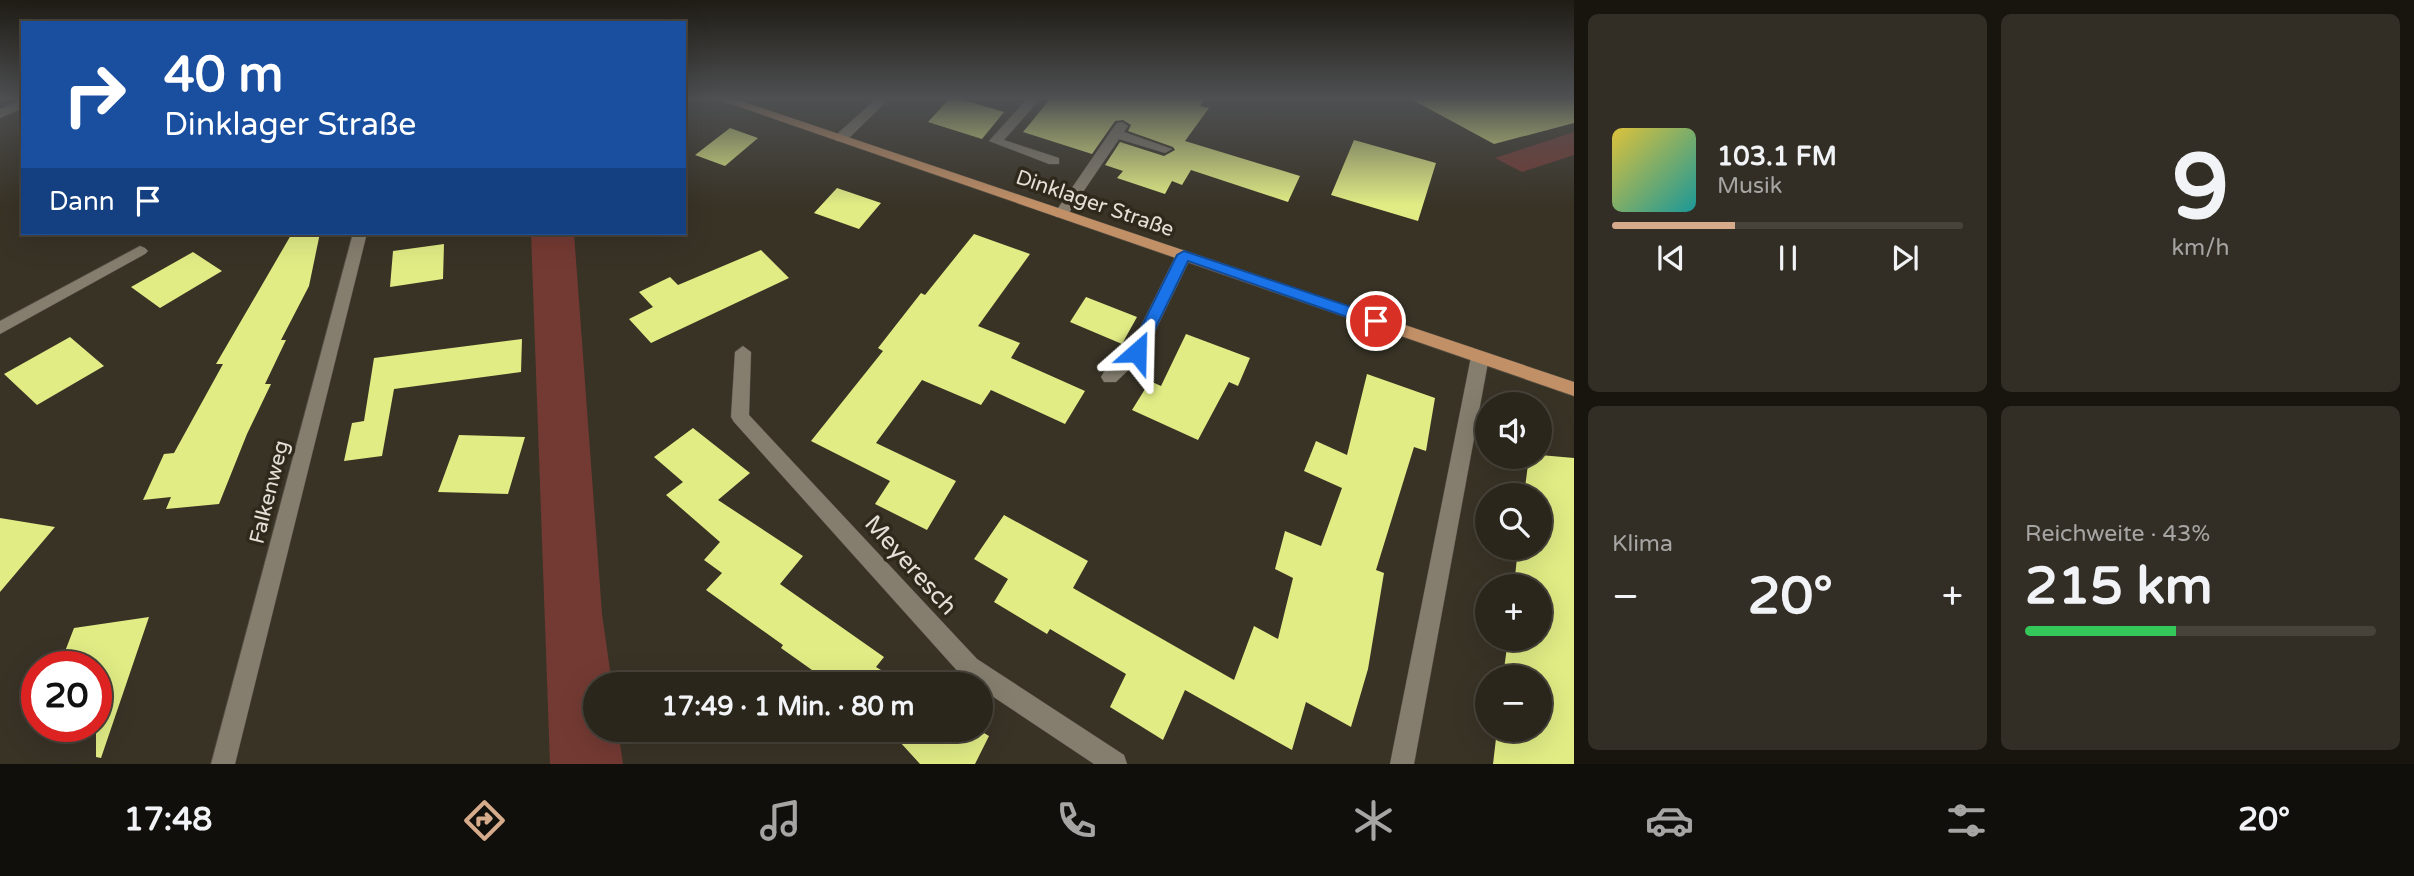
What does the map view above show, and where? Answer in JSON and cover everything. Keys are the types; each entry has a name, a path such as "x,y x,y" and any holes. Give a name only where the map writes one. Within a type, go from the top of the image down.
{"main road":[{"name":"Dinklager Straße","path":"828,134 1574,389"}],"street":[{"path":"841,138 846,134"},
{"path":"1003,134 996,141 1054,161"},
{"path":"1061,214 1116,134"},
{"path":"1128,134 1165,149"},
{"name":"Falkenweg","path":"223,764 359,235"},
{"path":"0,328 140,251"},
{"path":"1110,377 1137,352 1184,255"},
{"name":"Meyeresch","path":"743,352 740,417 969,667 1115,764"},
{"path":"1402,764 1480,357"}],"shaded area":[{"path":"1574,134 1574,155 1522,172 1495,158"},
{"path":"531,235 574,235 602,614 610,672 583,672 583,742 620,742 623,764 550,764"}],"building":[{"path":"723,134 746,134 758,138 725,166 695,155"},
{"path":"965,134 986,134 982,139"},
{"path":"1028,134 1106,134 1092,154"},
{"path":"1135,134 1190,134 1185,141 1300,176 1288,202 1191,170 1182,185 1172,181 1165,194 1117,178 1123,171 1105,165 1120,142 1164,156 1175,150"},
{"path":"1475,134 1533,134 1494,144"},
{"path":"1354,140 1436,163 1418,221 1331,195"},
{"path":"837,188 881,203 859,229 814,213"},
{"path":"974,234 1030,254 978,326 1020,343 1011,358 1085,391 1065,424 991,390 981,405 922,380 876,443 956,481 927,530 875,504 890,481 811,441 883,351 878,348 921,293 925,295"},
{"path":"291,235 320,235 309,286 281,340 286,340 265,384 271,384 247,434 219,504 166,509 171,497 143,500 164,454 174,453 223,364 216,364"},
{"path":"444,244 443,279 390,287 393,251"},
{"path":"761,250 789,278 651,343 629,319 653,307 639,292 670,277 678,285"},
{"path":"193,252 222,271 160,308 131,287"},
{"path":"1086,297 1137,317 1122,344 1070,322"},
{"path":"1186,334 1250,358 1238,386 1229,382 1198,440 1132,410 1150,381 1161,386"},
{"path":"70,337 104,366 37,405 4,374"},
{"path":"522,339 521,372 394,389 382,456 344,461 352,423 364,421 374,358"},
{"path":"1367,374 1435,398 1426,451 1414,447 1376,570 1384,573 1368,669 1351,727 1306,702 1292,750 1185,690 1163,740 1110,707 1126,674 1050,629 1047,634 994,602 1008,579 974,559 1004,515 1088,561 1073,588 1234,680 1254,626 1278,639 1293,578 1275,569 1285,531 1321,546 1342,488 1304,471 1316,441 1347,455"},
{"path":"693,428 750,473 718,500 803,556 780,584 884,657 876,667 884,672 810,672 812,670 781,648 783,645 706,590 722,573 704,560 720,542 666,495 683,482 654,457"},
{"path":"459,435 525,437 508,494 438,492"},
{"path":"1552,456 1574,458 1574,764 1493,764 1496,742 1552,742 1552,665 1505,665 1506,651 1552,651 1552,574 1515,574 1517,560 1552,560 1552,483 1526,483 1527,469 1552,469"},
{"path":"0,518 55,527 0,592"},
{"path":"149,617 112,726 112,651 65,651 74,628"},
{"path":"96,742 106,742 101,758 96,757"},
{"path":"900,742 986,742 975,764 920,764"}],"route":[{"path":"1137,352 1184,255 1376,321"}]}
